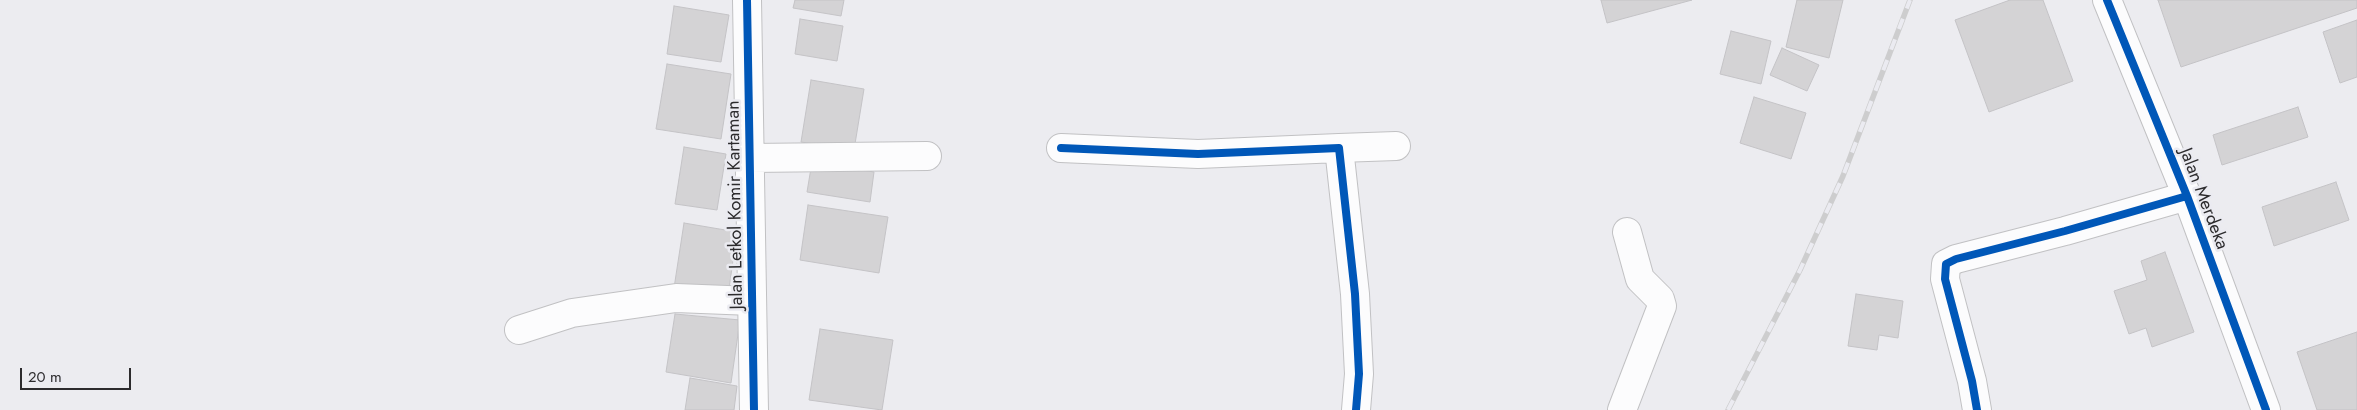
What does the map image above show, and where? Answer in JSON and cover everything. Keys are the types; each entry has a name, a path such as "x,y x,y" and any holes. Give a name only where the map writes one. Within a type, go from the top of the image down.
{"street":[{"name":"Jalan Letkol Komir Kartaman","path":"747,0 754,410"},
{"name":"Jalan Merdeka","path":"2107,0 2186,196 2266,410"},
{"path":"1061,148 1198,154 1396,146"},
{"path":"1339,148 1354,294 1359,374 1356,410"},
{"path":"751,158 926,156"},
{"path":"1977,410 1972,381 1944,279 1946,264 1956,259 2065,231 2186,196"},
{"path":"1622,410 1662,306 1660,298 1640,279 1627,232"},
{"path":"519,330 572,313 676,298 752,301"}],"building":[{"path":"795,0 844,0 841,16 793,8"},
{"path":"1601,0 1692,0 1607,23"},
{"path":"1797,0 1843,0 1829,58 1786,47"},
{"path":"2010,0 2043,0 2073,81 1989,112 1955,20"},
{"path":"2158,0 2357,0 2357,8 2181,67"},
{"path":"674,6 729,15 721,62 667,54"},
{"path":"800,19 843,26 837,61 795,54"},
{"path":"2357,20 2357,77 2340,83 2323,32"},
{"path":"1731,31 1771,41 1761,84 1720,74"},
{"path":"1782,48 1819,65 1807,91 1770,75"},
{"path":"667,64 731,74 721,139 656,129"},
{"path":"811,80 864,89 854,150 801,142"},
{"path":"1754,97 1806,113 1791,159 1740,143"},
{"path":"2298,107 2308,137 2222,165 2213,135"},
{"path":"684,147 726,154 717,210 675,204"},
{"path":"812,162 874,172 870,202 807,192"},
{"path":"2336,182 2349,220 2274,246 2262,207"},
{"path":"808,205 888,217 879,273 800,260"},
{"path":"684,223 737,232 728,296 674,288"},
{"path":"2165,252 2194,332 2152,347 2146,328 2129,334 2114,291 2147,280 2141,261"},
{"path":"1856,294 1903,301 1898,338 1879,335 1877,350 1848,346"},
{"path":"675,314 740,320 731,383 666,372"},
{"path":"820,329 893,340 882,410 809,400"},
{"path":"2357,332 2357,410 2317,410 2297,352"},
{"path":"690,378 737,386 734,410 685,410"}],"railway":[{"path":"1728,410 1800,270 1843,176 1910,0"}],"cycle path":[{"path":"747,0 754,410"},
{"path":"2107,0 2187,196 2266,410"},
{"path":"1061,148 1198,154 1339,148 1355,294 1359,374 1356,410"},
{"path":"1977,410 1972,381 1945,279 1946,264 1956,259 2065,231 2187,196"}]}
